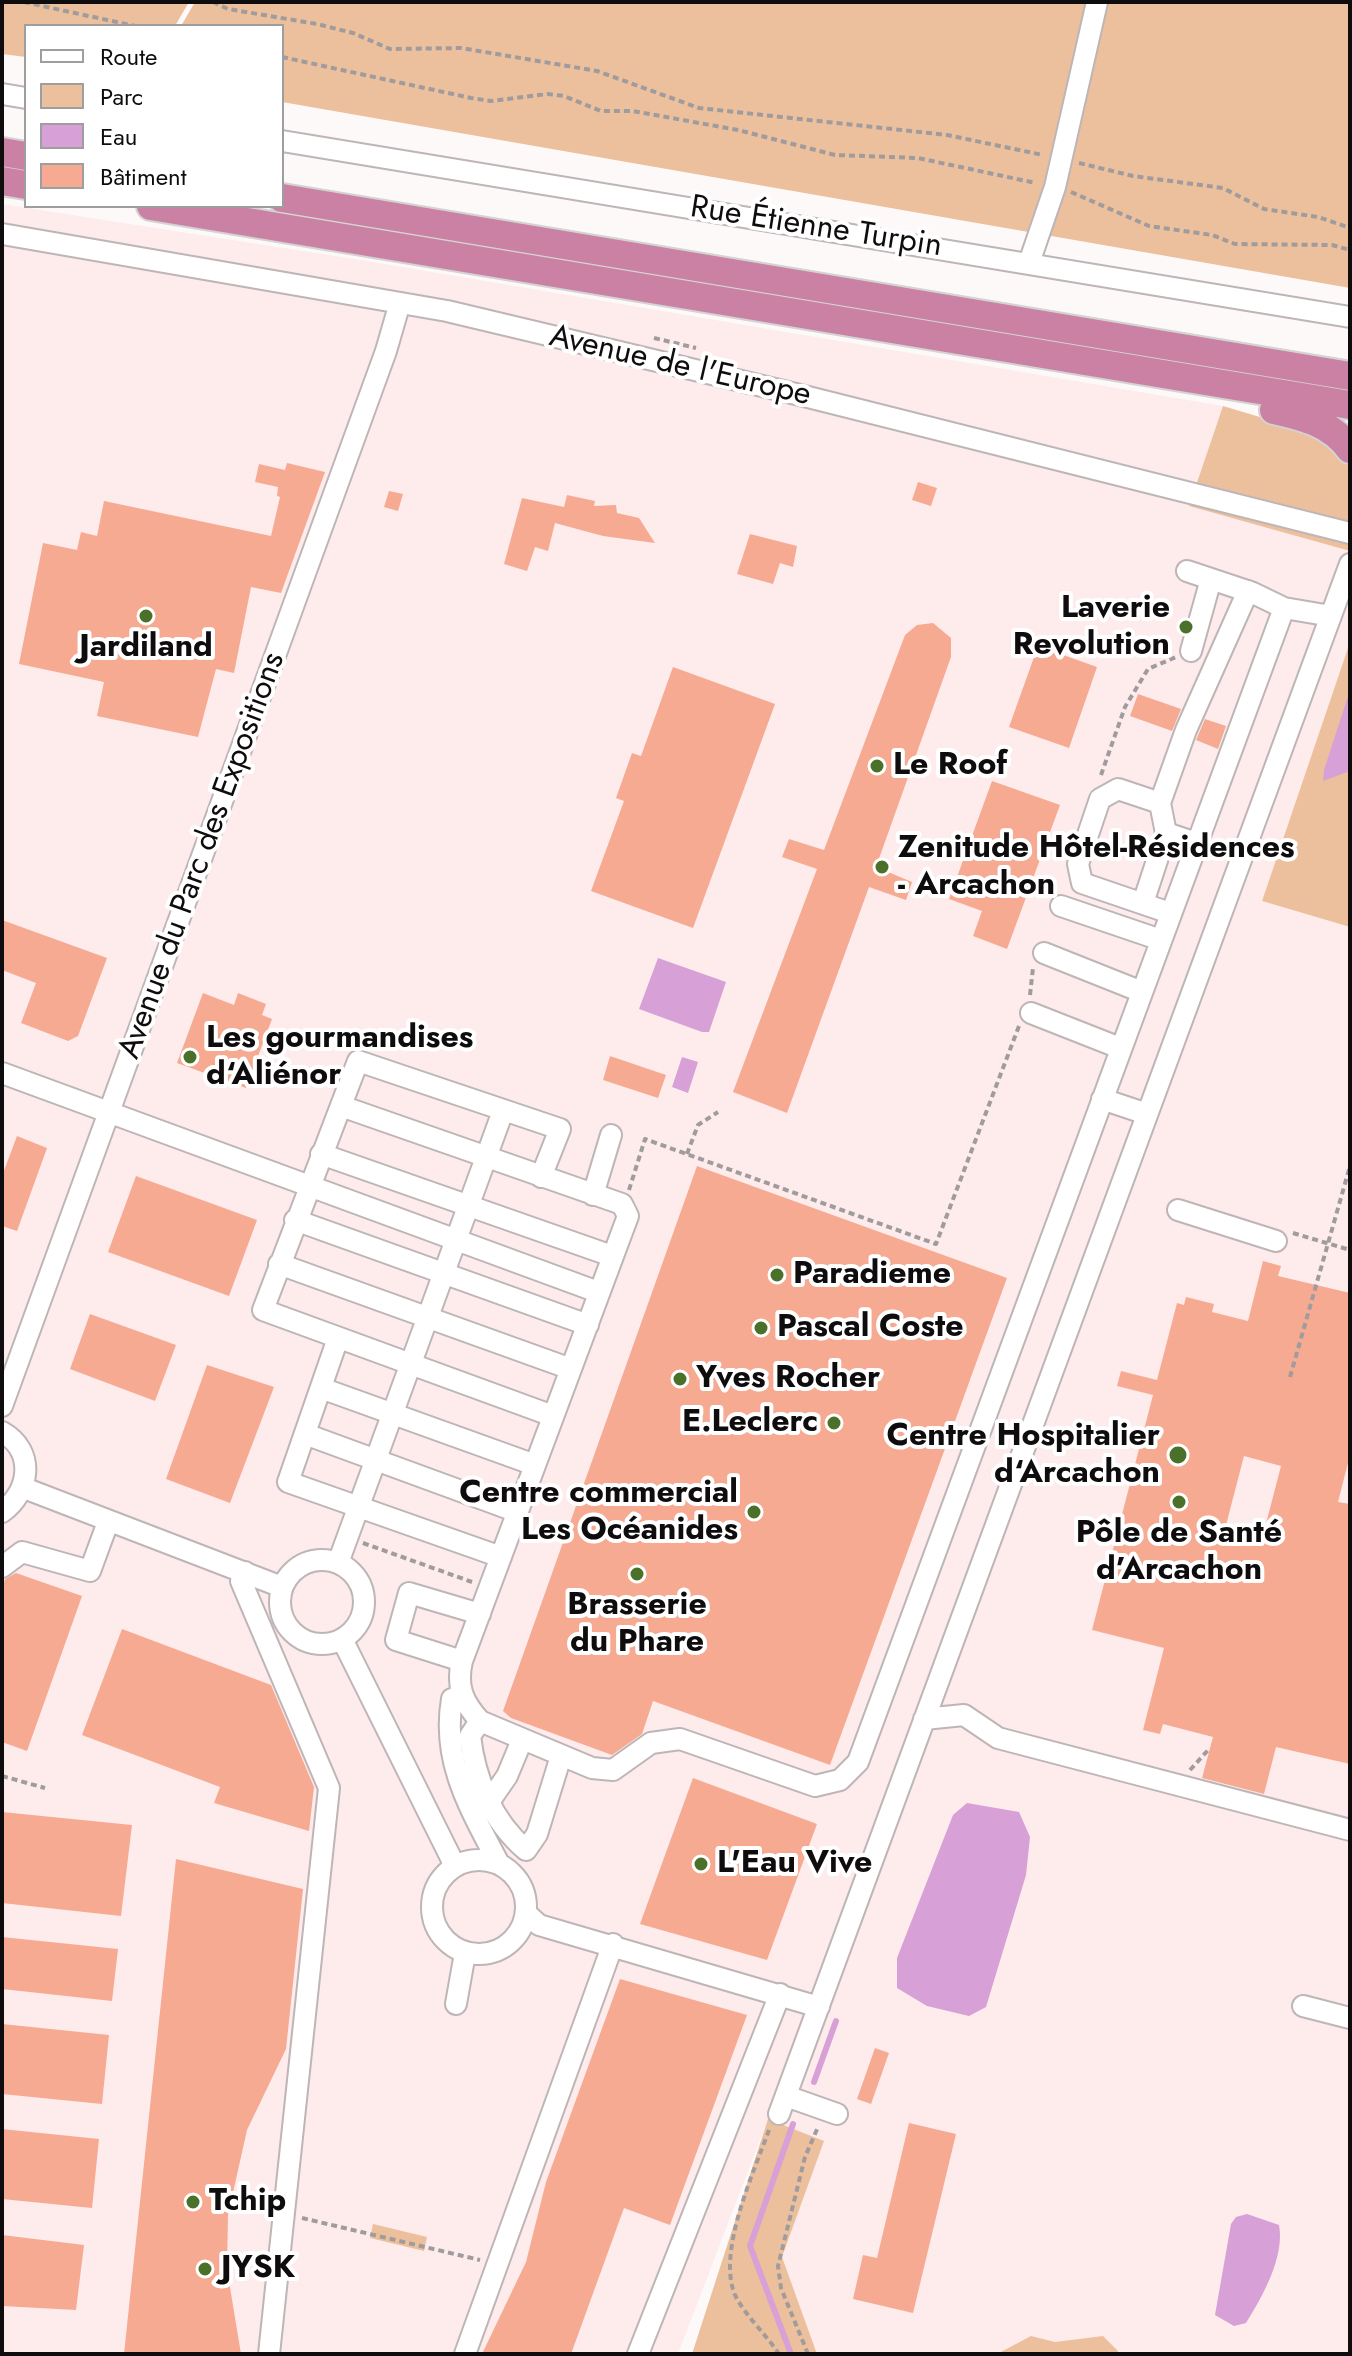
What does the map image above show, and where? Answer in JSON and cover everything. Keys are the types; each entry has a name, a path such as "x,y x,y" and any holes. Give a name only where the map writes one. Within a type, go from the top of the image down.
{"highway":[{"path":"2,152 24,156"},
{"path":"2,181 24,185"},
{"path":"284,198 1350,376"},
{"path":"163,208 1350,405"},
{"path":"1156,373 1239,403 1309,418 1332,430 1350,449"}],"street":[{"path":"1029,263 1055,187 1097,2"},
{"path":"2,94 24,98"},
{"name":"Rue Étienne Turpin","path":"284,141 1350,317"},
{"name":"Avenue de l'Europe","path":"2,234 399,306 447,311 800,395 1350,533"},
{"name":"Avenue du Parc des Expositions","path":"2,1406 275,662 399,306"},
{"path":"830,2112 783,2105 1350,564"},
{"path":"1187,571 1248,591 1284,608 1331,616"},
{"path":"1211,579 1194,641 1228,636"},
{"path":"1143,903 1166,833 1160,803 1186,730 1248,591"},
{"path":"341,1106 622,1204 628,1216 462,1661 458,1678 462,1695 480,1721 592,1768 613,1770 651,1743 680,1739 815,1786 840,1780 858,1762 1284,608"},
{"path":"1160,803 1118,789 1100,799 1078,864 1082,883 1170,913"},
{"path":"1166,833 1196,843"},
{"path":"1061,906 1161,940"},
{"path":"1041,954 1142,992"},
{"path":"1025,1015 1120,1048"},
{"path":"541,1177 560,1129 358,1061 263,1310 553,1416"},
{"path":"2,1073 598,1292"},
{"path":"1102,1099 1147,1114"},
{"path":"338,1563 503,1111"},
{"path":"593,1195 611,1135"},
{"path":"321,1154 612,1256"},
{"path":"1178,1210 1281,1236"},
{"path":"295,1220 588,1325"},
{"path":"279,1264 571,1369"},
{"path":"338,1338 288,1482 501,1557"},
{"path":"321,1388 535,1465"},
{"path":"2,1432 19,1448 25,1462 24,1488 2,1512"},
{"path":"305,1434 518,1512"},
{"path":"24,1488 282,1587"},
{"path":"2,1567 22,1552 90,1571 108,1522"},
{"path":"311,1561 338,1563 350,1570 364,1593 360,1620 342,1639 317,1644 294,1634 281,1612 282,1587 299,1566 311,1561"},
{"path":"245,1572 241,1581 329,1788 269,2354"},
{"path":"462,1661 396,1640 409,1593 480,1614"},
{"path":"342,1639 455,1866"},
{"path":"462,1695 452,1699 448,1721 453,1765 465,1800 499,1864 521,1884 527,1914 539,1925 613,1944 819,2007"},
{"path":"924,1719 964,1715 998,1738 1350,1830"},
{"path":"480,1721 470,1736 474,1768 489,1802 509,1835 526,1850 537,1834 561,1756"},
{"path":"489,1802 507,1776 522,1740"},
{"path":"499,1864 470,1860 455,1866 435,1888 433,1917 439,1933 450,1945 465,1953 481,1955 511,1943 527,1914"},
{"path":"465,2354 613,1944"},
{"path":"456,2004 465,1953"},
{"path":"638,2354 780,1994"},
{"path":"1303,2006 1348,2017"}],"path":[{"path":"24,2 126,24"},
{"path":"213,2 228,9 353,33 390,49 461,48 597,71 699,108 947,135 1133,176 1223,188 1264,209 1318,217 1350,228"},
{"path":"284,57 491,101 548,94 564,96 601,111 633,111 738,130 835,155 918,158 1055,187 1161,229 1212,235 1247,246 1322,244 1350,250"},
{"path":"1099,780 1125,707 1148,669 1194,641"},
{"path":"628,1216 629,1191 645,1139 936,1244 1025,1015 1041,954"},
{"path":"687,1154 698,1125 718,1112"},
{"path":"1290,1377 1350,1166"},
{"path":"1281,1236 1350,1250"},
{"path":"346,1537 490,1588"},
{"path":"1177,1785 1210,1748"},
{"path":"2,1776 45,1788"},
{"path":"779,2354 737,2299 730,2273 746,2195 771,2124 783,2105"},
{"path":"808,2354 781,2288 778,2266 805,2157 830,2112"},
{"path":"284,2214 498,2264"}],"shaded area":[{"path":"2,204 367,261 1223,406 1189,506 1350,551 1350,642 1262,901 1350,927 1350,2354 817,2354 782,2257 823,2141 768,2119 678,2354 2,2354"}],"green space":[{"path":"2,2 189,2 176,24 24,24 24,57 2,54"},
{"path":"195,2 1350,2 1350,288 284,102 284,24 182,24"},
{"path":"1223,406 1310,432 1350,439 1350,551 1189,506"},
{"path":"1350,642 1350,927 1262,901"},
{"path":"768,2119 824,2141 782,2257 817,2354 692,2354"},
{"path":"373,2224 427,2237 424,2251 370,2238"},
{"path":"1031,2336 1055,2342 1103,2336 1118,2351 1117,2354 997,2354"}],"water":[{"path":"1350,690 1350,771 1323,781 1324,770"},
{"path":"658,958 726,982 709,1032 639,1009"},
{"path":"682,1057 698,1062 688,1093 672,1087"},
{"path":"967,1803 1019,1812 1030,1837 1026,1875 986,2007 969,2016 927,2006 897,1988 897,1958 953,1815"},
{"path":"1247,2214 1279,2225 1279,2250 1271,2276 1253,2312 1246,2323 1234,2326 1215,2315 1231,2224 1236,2217"}],"building":[{"path":"287,463 325,472 281,593 251,587 234,673 216,669 198,737 97,716 104,682 19,664 43,543 77,550 81,532 97,536 104,501 271,536 280,497 277,496 278,487 255,482 259,464 285,470"},
{"path":"918,482 937,488 931,506 912,500"},
{"path":"389,491 403,494 398,511 384,507"},
{"path":"567,495 595,501 594,506 616,505 617,513 639,518 655,543 603,536 555,523 548,551 535,547 527,571 504,564 522,498 564,507"},
{"path":"750,534 797,546 793,567 780,563 773,584 737,574"},
{"path":"933,623 951,638 951,657 876,867 912,882 906,900 869,887 787,1113 733,1092 817,869 782,857 789,839 824,850 905,635 917,625"},
{"path":"1038,646 1097,667 1069,748 1009,727"},
{"path":"673,667 775,704 693,928 591,891 624,801 616,798 632,753 641,756"},
{"path":"1138,694 1181,709 1172,731 1130,716"},
{"path":"1205,719 1226,726 1218,749 1196,740"},
{"path":"992,781 1060,805 1007,949 973,936 982,911 949,899"},
{"path":"2,920 107,958 78,1036 68,1041 21,1023 36,983 2,970"},
{"path":"203,993 234,1005 238,993 266,1004 262,1015 272,1019 246,1088 177,1063"},
{"path":"610,1056 666,1075 658,1098 603,1080"},
{"path":"17,1136 47,1148 17,1231 2,1226 2,1176"},
{"name":"Centre commercial Les Océanides","path":"697,1166 1007,1278 830,1765 653,1701 642,1734 612,1755 511,1718 503,1711"},
{"path":"136,1176 257,1220 229,1296 108,1252"},
{"name":"Pôle de Santé d’Arcachon","path":"1263,1261 1281,1266 1278,1276 1350,1293 1350,1455 1338,1502 1350,1504 1350,1764 1276,1747 1264,1794 1202,1778 1213,1737 1163,1724 1160,1734 1143,1730 1164,1648 1092,1630 1153,1395 1117,1386 1121,1371 1157,1380 1177,1303 1184,1305 1186,1297 1214,1304 1212,1312 1248,1321","holes":["1244,1456 1281,1466 1262,1539 1225,1529"]},
{"path":"90,1314 176,1345 155,1401 70,1369"},
{"path":"207,1365 274,1387 230,1503 166,1479"},
{"path":"16,1573 82,1596 27,1751 2,1742 2,1589 5,1579"},
{"path":"122,1629 271,1685 314,1787 309,1831 214,1803 220,1787 82,1735"},
{"path":"693,1778 817,1824 767,1960 640,1924"},
{"path":"2,1812 132,1825 121,1916 2,1903"},
{"path":"176,1859 303,1889 286,2049 247,2130 228,2215 227,2269 241,2354 124,2354"},
{"path":"2,1937 118,1949 112,2001 2,1989"},
{"path":"620,1979 747,2015 670,2225 624,2208 571,2354 482,2354 526,2262 546,2182"},
{"path":"2,2024 109,2035 102,2104 2,2094"},
{"path":"875,2048 889,2053 871,2104 857,2099"},
{"path":"909,2123 956,2134 913,2313 853,2299 863,2255 877,2258"},
{"path":"2,2129 99,2139 92,2208 2,2199"},
{"path":"2,2235 84,2245 76,2310 2,2306"}],"waterway":[{"path":"814,2082 836,2021"},
{"path":"791,2354 750,2246 793,2124"}],"place":[{"name":"Jardiland","path":"146,616"},
{"name":"Laverie Revolution","path":"1186,627"},
{"name":"Le Roof","path":"877,766"},
{"name":"Zenitude Hôtel-Résidences - Arcachon","path":"882,867"},
{"name":"Les gourmandises d‘Aliénor","path":"190,1057"},
{"name":"Paradieme","path":"777,1275"},
{"name":"Pascal Coste","path":"761,1328"},
{"name":"Yves Rocher","path":"680,1379"},
{"name":"E.Leclerc","path":"834,1423"},
{"name":"Centre Hospitalier d‘Arcachon","path":"1178,1455"},
{"name":"Pôle de Santé d’Arcachon","path":"1179,1502"},
{"name":"Centre commercial Les Océanides","path":"754,1512"},
{"name":"Brasserie du Phare","path":"637,1574"},
{"name":"L'Eau Vive","path":"701,1864"},
{"name":"Tchip","path":"193,2202"},
{"name":"JYSK","path":"205,2269"}]}
